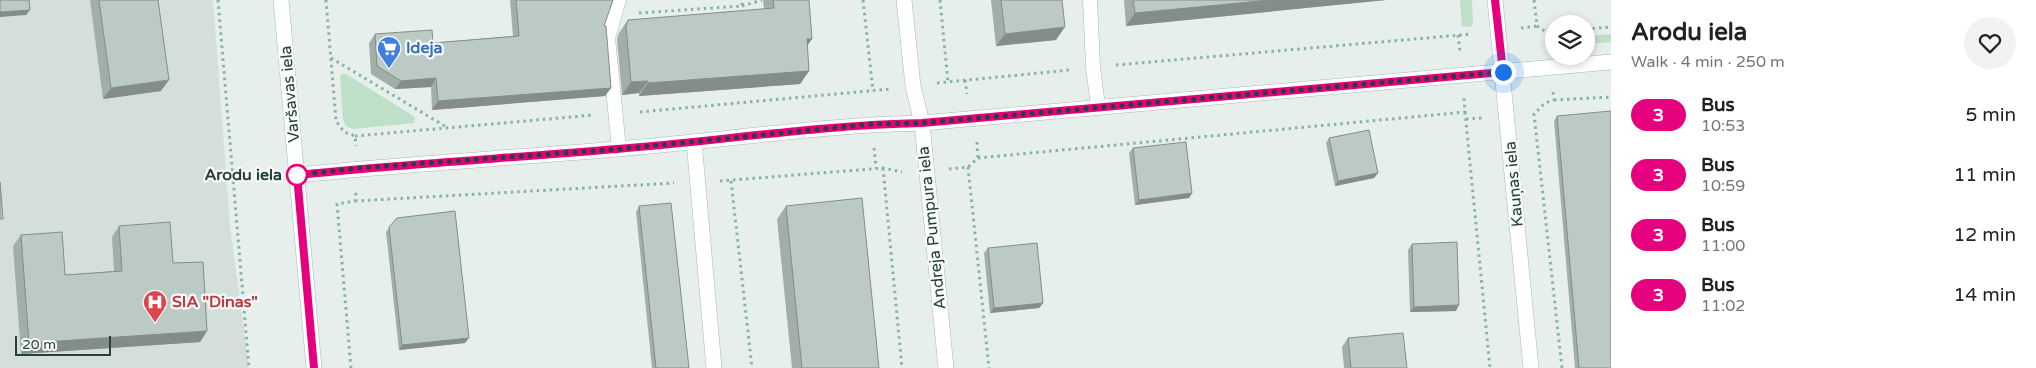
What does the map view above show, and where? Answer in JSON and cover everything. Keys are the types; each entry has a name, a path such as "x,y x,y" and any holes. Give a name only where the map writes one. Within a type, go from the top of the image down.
{"street":[{"name":"Varšavas iela","path":"281,0 314,368"},
{"name":"Andreja Pumpura iela","path":"904,0 913,86 922,123 946,368"},
{"name":"Kauņas iela","path":"1495,0 1531,368"},
{"path":"297,175 359,168 619,149 694,140 872,124 922,123 1611,62"},
{"path":"694,140 714,368"}],"lane":[{"path":"619,0 608,38 619,149"},
{"path":"1090,0 1093,67 1098,106"}],"path":[{"path":"218,0 249,368"},
{"path":"326,0 336,121"},
{"path":"742,0 742,6"},
{"path":"636,14 742,6 762,0"},
{"path":"863,0 871,91 869,98"},
{"path":"940,0 948,82"},
{"path":"1534,0 1537,26"},
{"path":"1520,28 1537,26 1545,30"},
{"path":"1595,28 1611,27"},
{"path":"931,84 1093,67 1472,34"},
{"path":"1458,35 1461,56"},
{"path":"330,58 448,128"},
{"path":"965,80 968,97"},
{"path":"1552,87 1554,100"},
{"path":"1464,95 1490,368"},
{"path":"1562,368 1534,114 1546,103 1554,100 1611,97"},
{"path":"949,169 968,167 978,158 1465,112"},
{"path":"1466,119 1485,118"},
{"path":"976,134 978,158"},
{"path":"874,145 876,168"},
{"path":"968,167 989,368"},
{"path":"355,201 730,181 876,168 902,172"},
{"path":"883,168 902,368"},
{"path":"730,181 752,368"},
{"path":"337,204 351,368"}],"shaded area":[{"path":"0,0 213,0 230,226 249,368 0,368"}],"green space":[{"path":"1460,0 1472,0 1473,25 1469,27 1462,26"},
{"path":"1611,34 1611,42 1595,43 1595,35"},
{"path":"342,74 346,74 415,117 414,123 353,129 346,126 343,120 340,77"}],"building":[{"path":"0,0 29,0 30,10 0,12"},
{"path":"99,0 158,0 169,80 111,88"},
{"path":"516,0 613,0 604,26 606,26 611,88 438,101 436,78 401,81 377,66 375,34 432,30 433,43 519,36"},
{"path":"773,0 809,0 812,39 807,39 809,71 648,83 648,81 631,82 626,26 628,20 774,8"},
{"path":"1001,0 1062,0 1065,27 1005,34"},
{"path":"1133,0 1271,0 1135,13"},
{"path":"1611,111 1611,368 1579,368 1557,116"},
{"path":"1369,130 1378,173 1338,181 1329,138"},
{"path":"1186,142 1192,193 1139,200 1133,148"},
{"path":"0,182 3,219 0,219"},
{"path":"862,198 879,368 802,368 786,206"},
{"path":"671,203 689,368 656,368 639,206"},
{"path":"455,211 469,338 402,345 389,227 397,218"},
{"path":"170,222 173,263 203,262 207,331 29,343 21,235 62,232 65,275 122,271 119,226"},
{"path":"1457,242 1459,305 1414,307 1412,244"},
{"path":"1037,243 1043,303 994,308 988,248"},
{"path":"1403,333 1407,368 1351,368 1348,338"}],"bus line":[{"name":"3","path":"314,368 297,175 359,168 619,149 694,140 872,124 922,123 1098,106 1503,72 1495,0"}],"place":[{"name":"Ideja","path":"389,69"},
{"name":"Arodu iela","path":"297,175"},
{"name":"SIA \"Dinas\"","path":"155,323"}],"route":[{"path":"297,175 359,168 619,149 694,140 872,124 922,123 1098,106 1503,72"}]}
